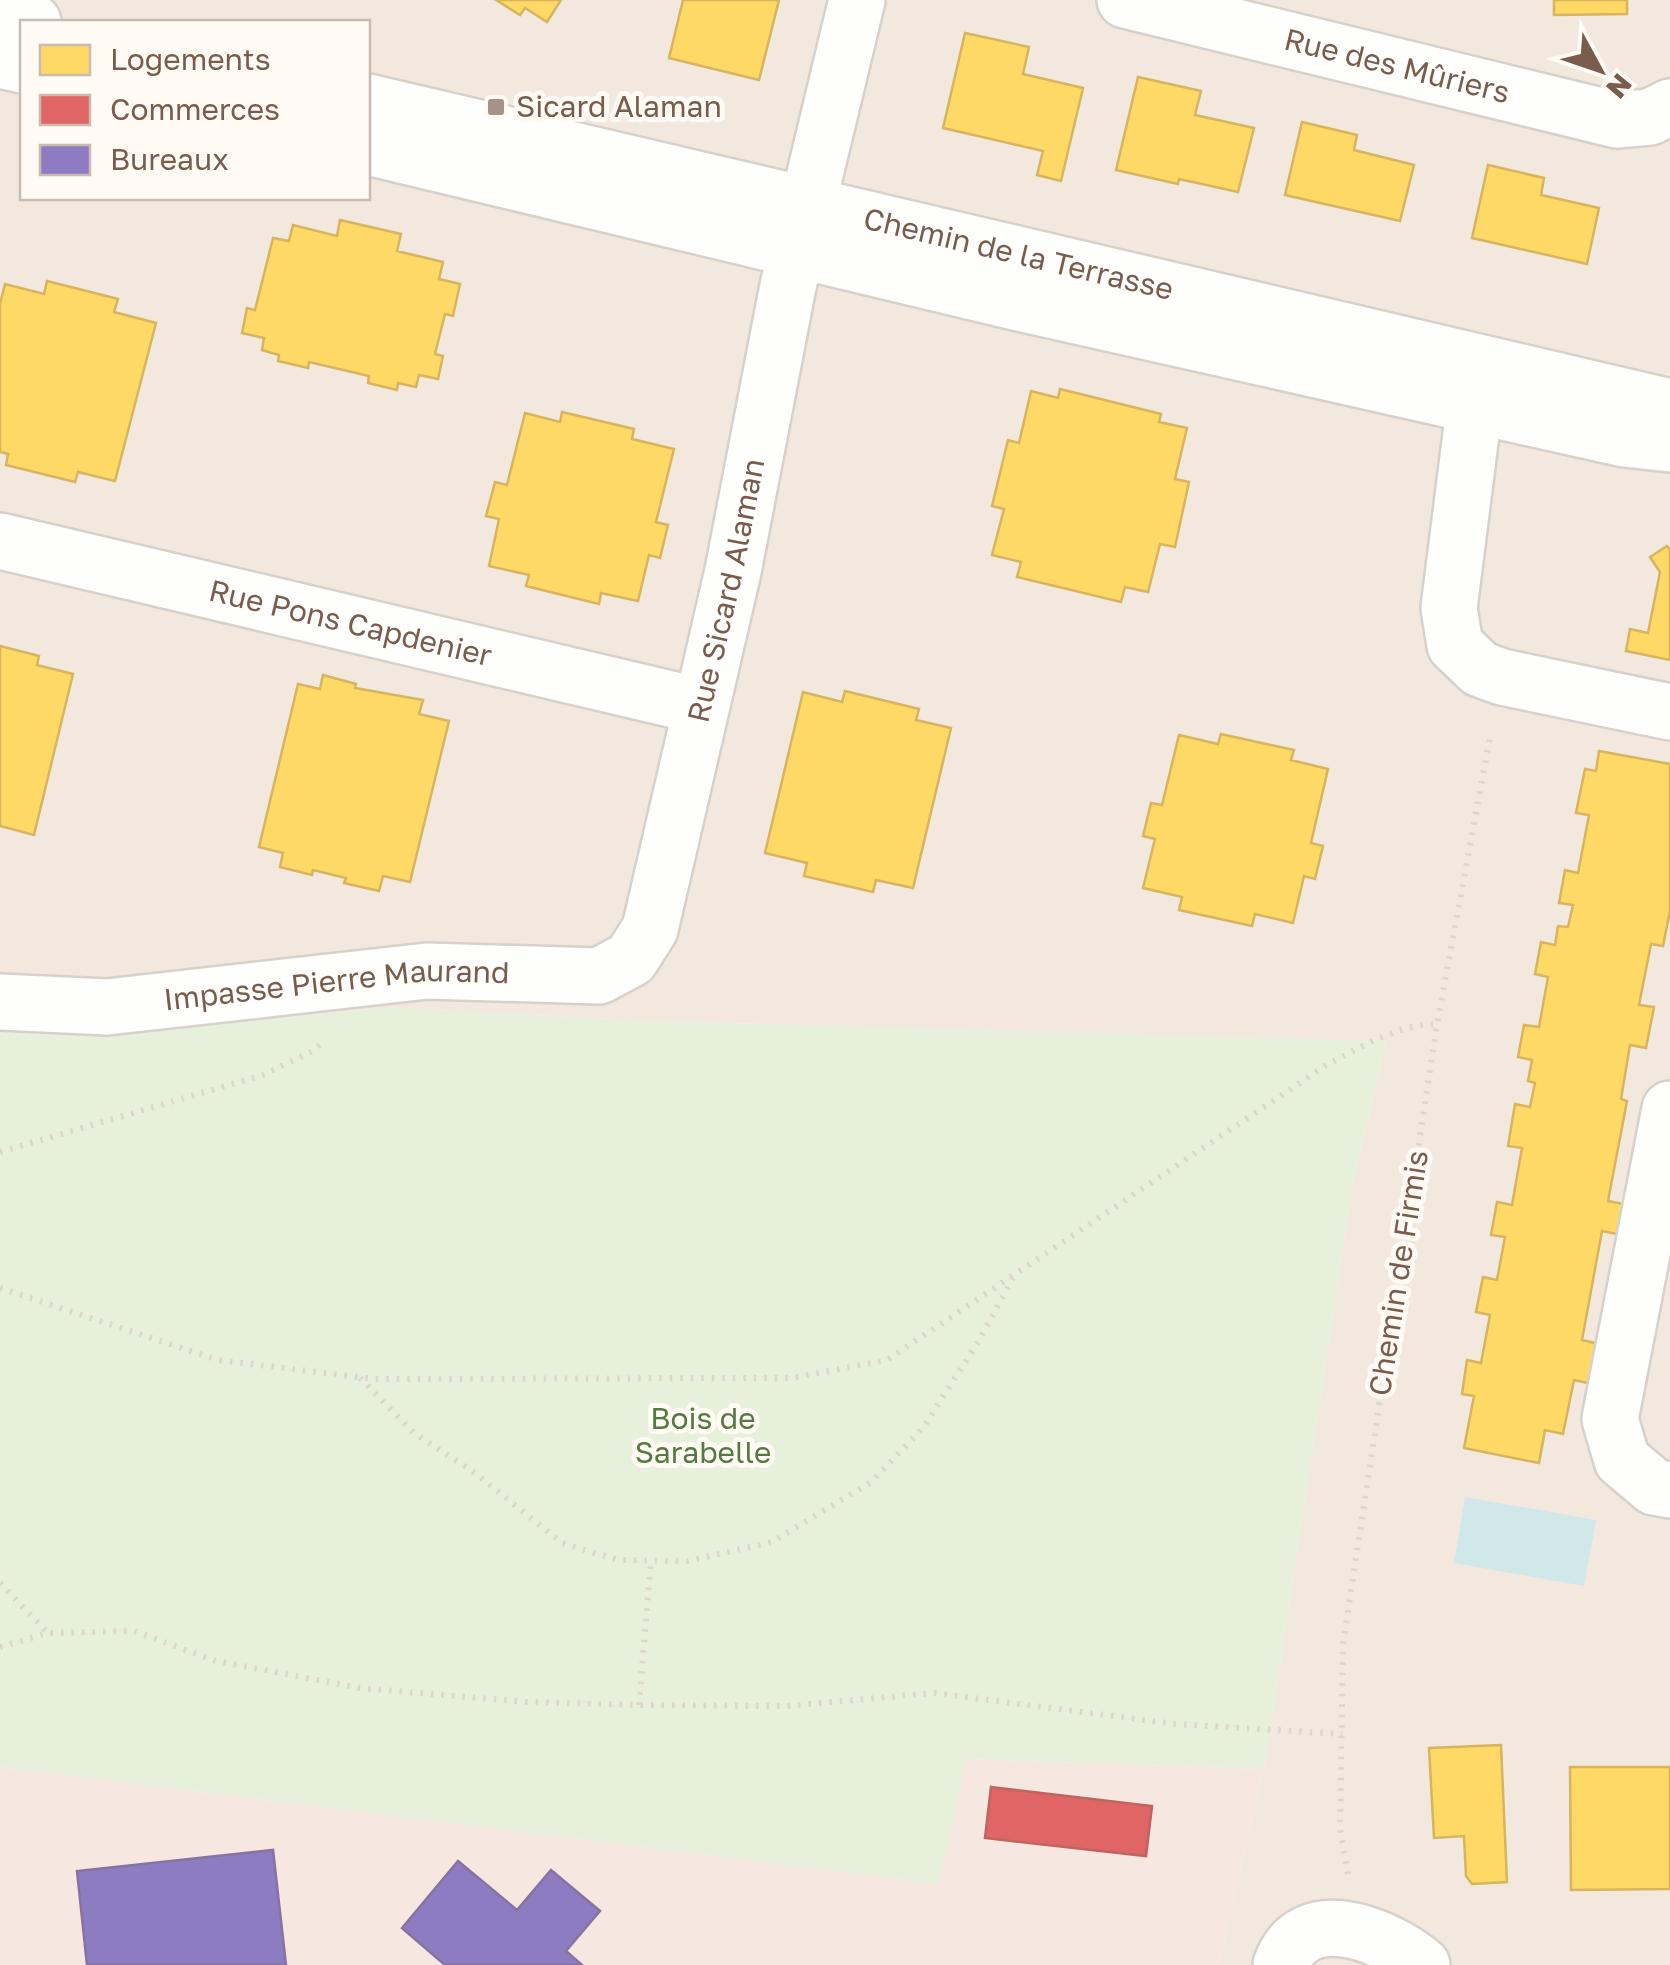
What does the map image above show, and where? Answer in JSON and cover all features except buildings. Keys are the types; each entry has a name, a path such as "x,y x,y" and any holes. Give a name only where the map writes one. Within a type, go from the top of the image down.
{"street":[{"name":"Rue Sicard Alaman","path":"650,929 733,570 802,226 857,0"},
{"name":"Rue des Mûriers","path":"1124,0 1616,120 1650,116 1670,107"},
{"name":"Chemin de la Terrasse","path":"370,103 802,226 1480,385 1670,407"},
{"name":"Chemin de la Terrasse","path":"370,147 802,226"},
{"name":"Chemin de la Terrasse","path":"1480,385 1624,439 1670,444"},
{"path":"1480,385 1449,608 1455,644 1480,669 1502,677 1670,712"},
{"name":"Rue Pons Capdenier","path":"0,541 700,706"},
{"name":"Impasse Pierre Maurand","path":"0,1002 107,1006 428,971 598,976 631,958 650,929"},
{"path":"1670,1109 1610,1419 1622,1460 1654,1487 1670,1490"},
{"path":"1281,1965 1302,1936 1322,1928 1349,1928 1391,1944 1422,1965"}],"path":[{"name":"Chemin de Firmis","path":"1348,1874 1340,1829 1343,1644 1437,1024 1502,677"},
{"path":"0,1152 263,1074 313,1050 339,1024 345,981"},
{"path":"0,1288 218,1360 360,1377 792,1378 887,1360 1326,1066 1382,1036 1416,1024 1437,1024"},
{"path":"360,1377 414,1433 475,1472 562,1543 618,1560 688,1561 772,1542 870,1482 922,1428 978,1342 1014,1277"},
{"path":"639,1705 651,1560"},
{"path":"0,1583 48,1634"},
{"path":"0,1646 48,1634 134,1631 216,1661 360,1688 527,1702 639,1705 786,1706 934,1693 1175,1724 1342,1734"}],"shaded area":[{"path":"0,0 1670,0 1670,1965 1219,1965 1264,1769 1353,1181 1386,1042 657,1021 389,1008 85,1031 0,1029"},
{"path":"966,1759 1264,1769 1219,1965 0,1965 0,1767 938,1884"}],"green space":[{"name":"Bois de Sarabelle","path":"389,1008 657,1021 1386,1041 1353,1181 1264,1769 966,1759 939,1884 0,1767 0,1029 85,1031"}],"water":[{"path":"1465,1497 1596,1520 1584,1586 1454,1563"}],"place":[{"name":"Sicard Alaman","path":"496,107"}]}
